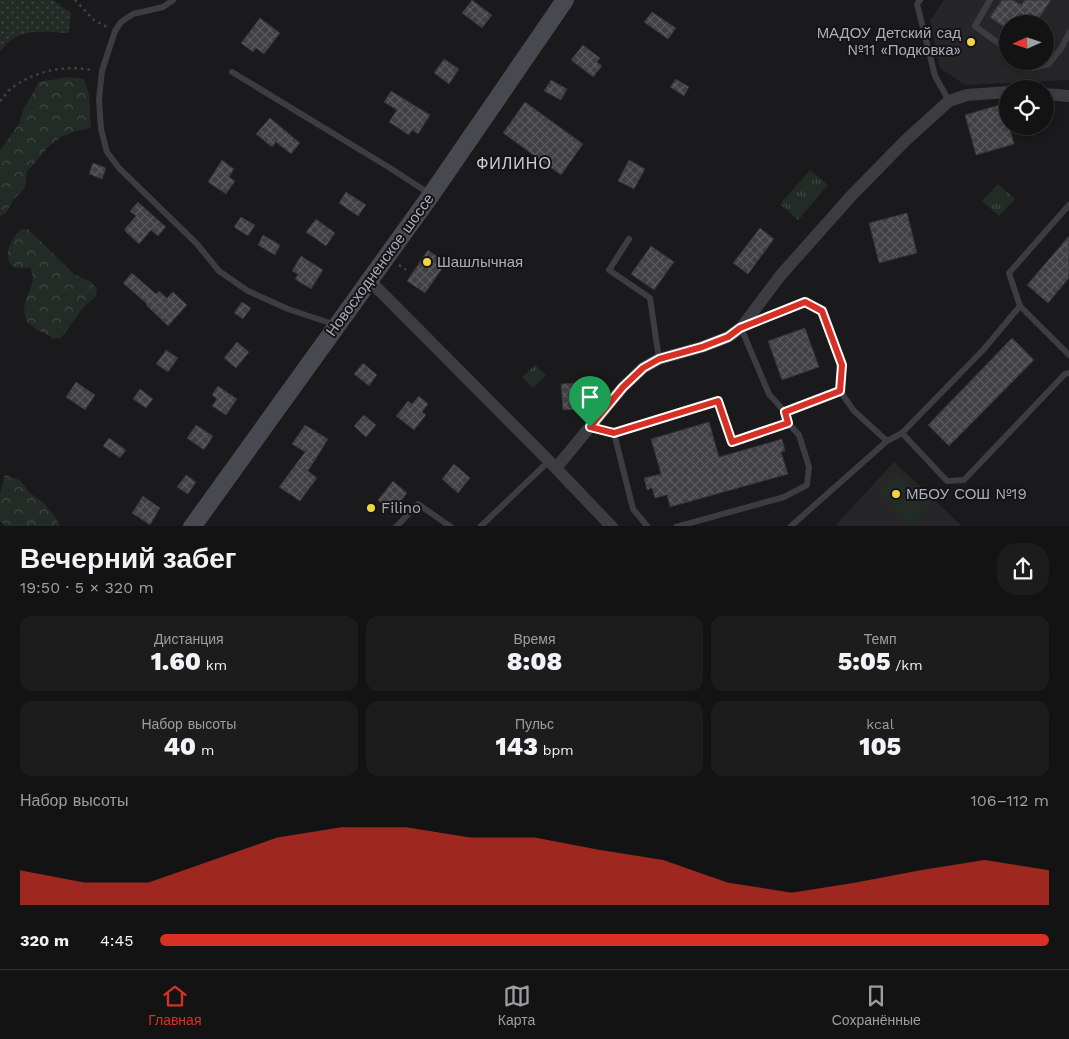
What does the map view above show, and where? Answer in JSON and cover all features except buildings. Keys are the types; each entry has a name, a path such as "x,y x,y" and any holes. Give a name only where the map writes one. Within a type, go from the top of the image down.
{"main road":[{"name":"Новосходненское шоссе","path":"192,526 431,195 565,0"}],"street":[{"path":"552,465 590,427 623,387 643,368 659,359 702,347 728,337 740,328 780,276 852,195 907,138 949,101 967,95 999,93"},
{"path":"1054,95 1069,96"},
{"path":"369,280 612,526"}],"lane":[{"path":"173,0 163,7 132,14 120,22 115,31 102,71 99,99 101,129 107,152 118,168 196,244 219,271 248,291 288,308 337,325"},
{"path":"990,0 975,26 999,43"},
{"path":"917,1 935,76 949,101"},
{"path":"1054,57 1069,33"},
{"path":"232,72 431,195"},
{"path":"1069,205 1009,274 1020,306 1069,355"},
{"path":"628,239 609,270 650,298 659,359"},
{"path":"676,526 784,497 807,485 809,467 800,435 788,423 785,412 769,394 740,328 805,302 822,311 842,365 840,391 854,411 887,442"},
{"path":"790,526 887,442 902,433 984,349 1020,306"},
{"path":"902,433 947,481 964,480 1065,374 1069,374"},
{"path":"785,412 840,391"},
{"path":"590,427 614,433 718,401 732,442 788,423"},
{"path":"614,433 633,509 648,526"},
{"path":"480,526 552,465"},
{"path":"396,526 418,504 451,526"}],"path":[{"path":"75,0 94,20 115,31"},
{"path":"0,101 13,87 40,73 60,68 102,71"},
{"path":"399,265 406,270"}],"shaded area":[{"name":"МАДОУ Детский сад №11 «Подковка»","path":"944,0 1069,0 1069,80 999,80 999,83 965,85 940,68 930,20"},
{"name":"МБОУ СОШ №19","path":"894,462 962,526 835,526"}],"green space":[{"path":"0,0 53,0 71,13 69,33 31,32 22,34 14,38 0,52"},
{"path":"69,77 84,79 89,95 91,128 61,137 48,147 27,172 25,188 14,199 6,213 0,216 0,150 19,124 23,110 39,82"},
{"path":"810,170 828,185 798,220 780,204"},
{"path":"998,184 1015,199 999,216 982,201"},
{"path":"21,229 28,229 74,274 91,282 97,289 96,296 83,308 61,338 53,339 29,324 24,313 24,306 33,281 33,275 30,268 14,267 8,259 11,242"},
{"path":"535,365 546,375 533,388 522,377"},
{"path":"897,472 931,504 911,524 878,492"},
{"path":"5,475 20,480 30,493 43,502 60,526 5,526 0,521 0,494"}],"place":[{"name":"МАДОУ Детский сад №11 «Подковка»","path":"971,42"},
{"name":"Шашлычная","path":"427,262"},
{"name":"МБОУ СОШ №19","path":"896,494"},
{"name":"Filino","path":"371,508"}],"district":[{"name":"ФИЛИНО","path":"514,163"}],"route":[{"path":"805,302 822,311 842,365 840,391 785,412 788,423 732,442 718,401 614,433 590,427 623,387 643,368 659,359 702,347 728,337 740,328 805,302"}]}
